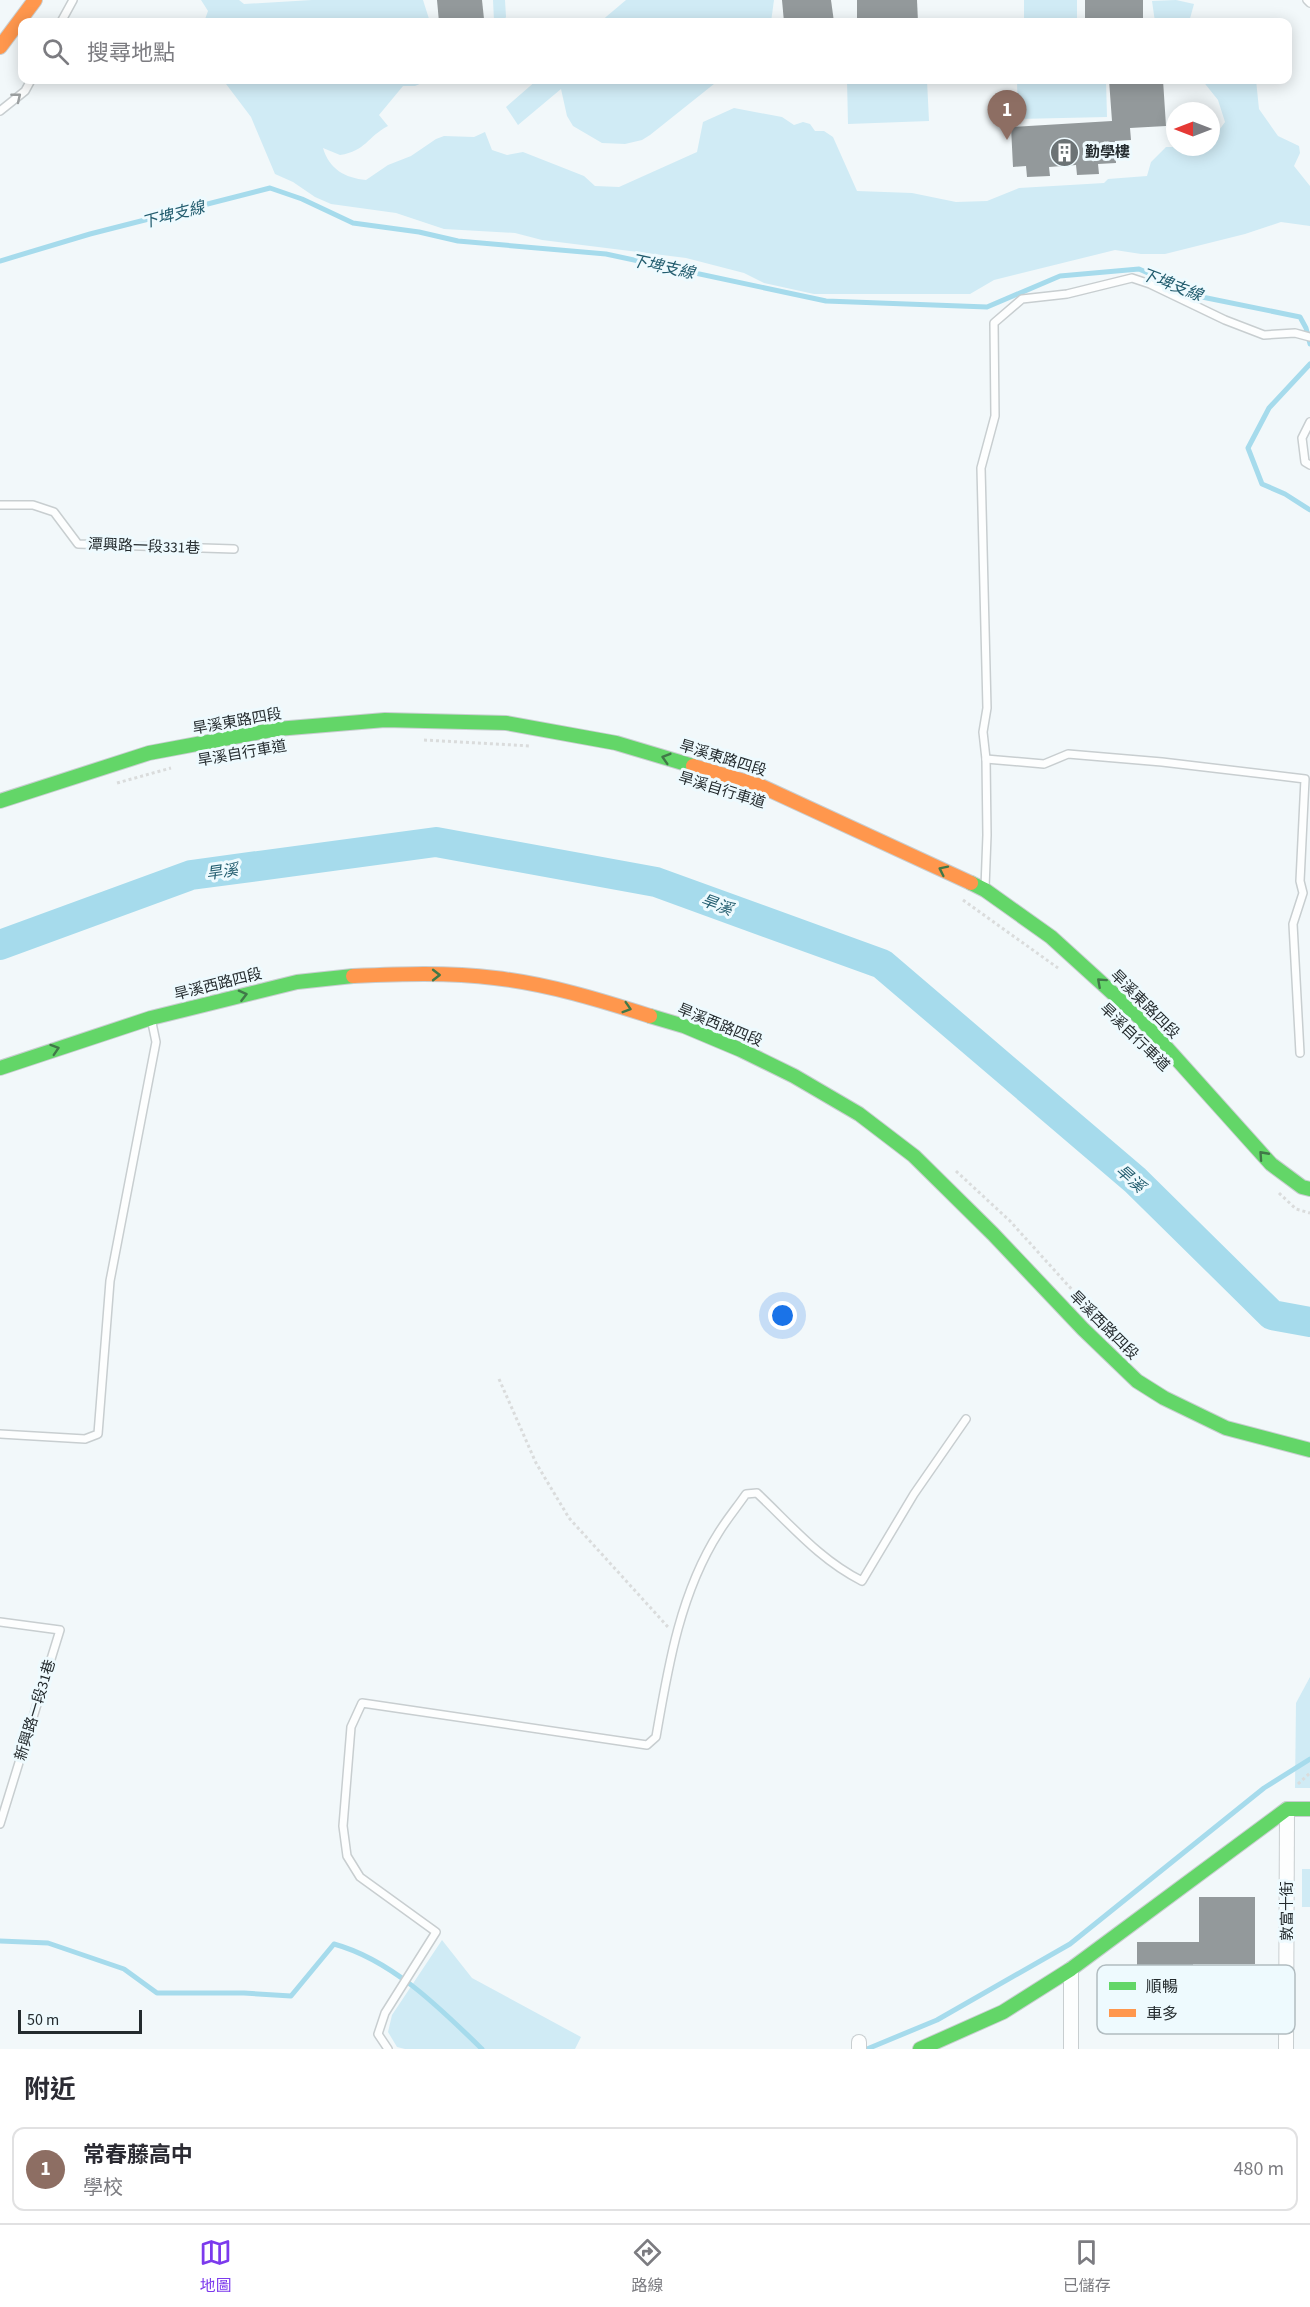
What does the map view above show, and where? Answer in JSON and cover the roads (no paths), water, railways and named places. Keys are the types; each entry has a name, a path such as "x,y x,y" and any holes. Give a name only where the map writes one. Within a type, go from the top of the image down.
{"main road":[{"path":"22,18 35,0"},
{"path":"0,47 18,23"},
{"name":"旱溪東路四段","path":"0,801 149,753 277,729 385,720 506,723 616,743 761,786 985,890 1051,937 1139,1017 1271,1164 1302,1186 1310,1188"},
{"name":"旱溪西路四段","path":"0,1068 151,1018 297,982 355,976 440,975 495,978 554,988 684,1026 794,1076 859,1114 914,1156 1137,1381 1164,1398 1226,1428 1310,1450"},
{"path":"920,2049 1003,2012 1071,1969 1287,1809 1310,1809"}],"street":[{"name":"敦富十街","path":"1286,1965 1287,1809"},
{"path":"1071,1969 1071,2049"},
{"name":"敦富十街","path":"1286,2034 1286,2049"}],"lane":[{"path":"63,18 73,0"},
{"path":"0,111 25,91 29,84"},
{"path":"985,890 987,835 986,759 983,732 987,708 981,468 995,416 994,323 1022,299 1067,294 1132,278 1264,335 1295,333 1310,338"},
{"path":"1310,422 1302,438 1305,462 1310,465"},
{"name":"潭興路一段331巷","path":"0,505 33,505 54,512 78,544 234,549"},
{"path":"986,759 1044,764 1068,754 1162,762 1305,779 1300,881 1306,892 1293,924 1300,1053"},
{"path":"0,1434 85,1439 98,1434 110,1281 156,1042 151,1018"},
{"path":"388,2049 378,2034 386,2013 435,1932 360,1877 347,1856 344,1826 351,1727 362,1703 613,1742 647,1745 656,1737 675,1635 696,1577 718,1532 746,1494 757,1493 810,1546 842,1570 862,1581 914,1494 966,1419"},
{"name":"新興路一段31巷","path":"0,1622 60,1629 0,1824"}],"waterway":[{"name":"下埤支線","path":"0,261 90,234 270,188 302,199 353,223 419,232 458,241 606,254 826,301 987,307 1060,276 1139,269 1202,297 1300,317 1306,328 1310,344"},
{"name":"下埤支線","path":"1310,364 1269,408 1248,448 1262,484 1285,494 1310,510"},
{"name":"旱溪","path":"0,945 191,875 436,842 656,882 882,964 1135,1180 1272,1315 1310,1322"},
{"path":"867,2049 937,2020 1070,1944 1264,1788 1310,1759"},
{"path":"0,1941 48,1943 124,1969 157,1993 244,1993 291,1996 334,1944 355,1951 395,1973 432,2002 482,2049"}],"place":[{"name":"常春藤高中","path":"1007,140"},
{"name":"勤學樓","path":"1064,152"}]}
